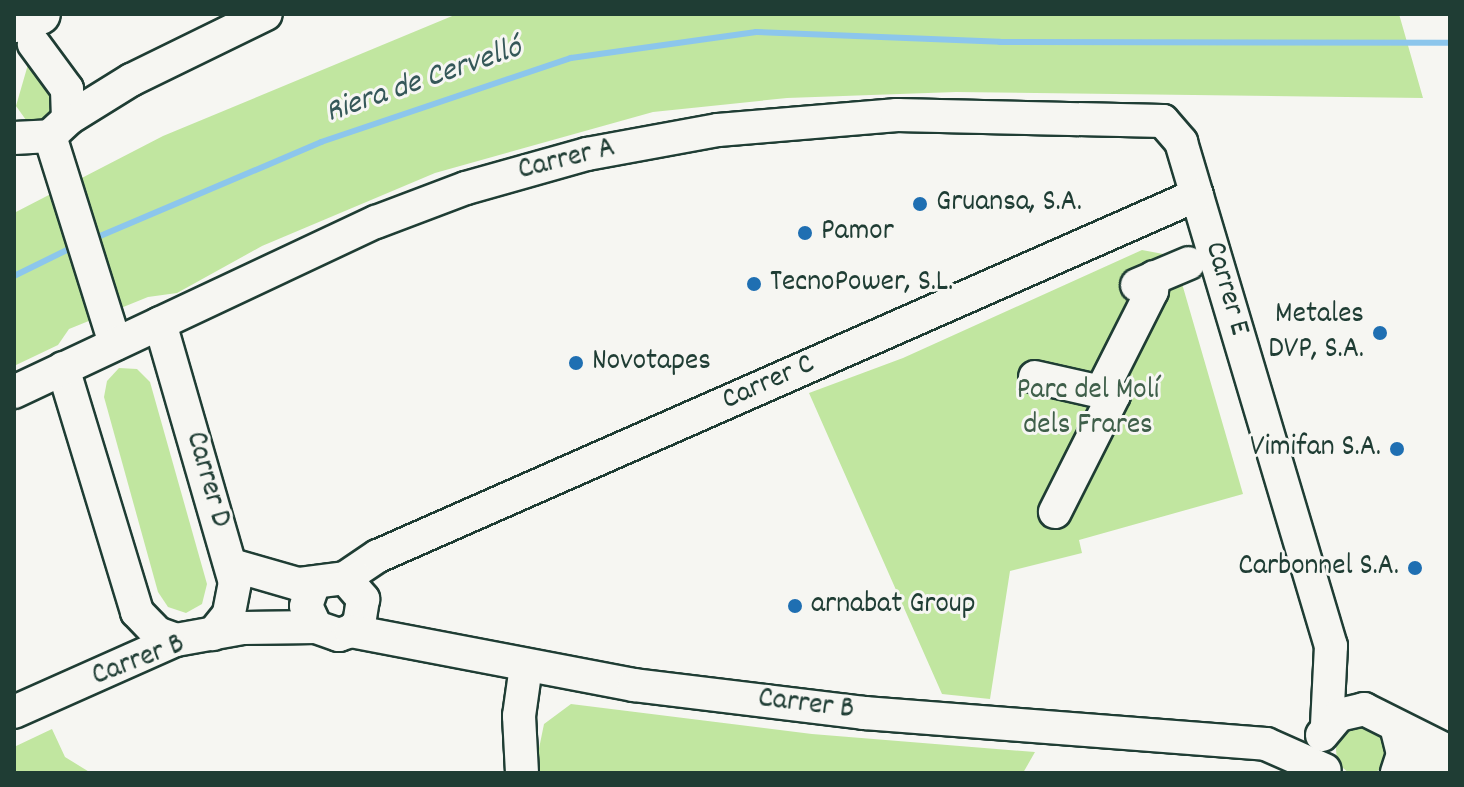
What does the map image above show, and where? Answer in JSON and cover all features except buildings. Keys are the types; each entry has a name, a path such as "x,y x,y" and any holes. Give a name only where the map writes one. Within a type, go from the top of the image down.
{"street":[{"path":"38,137 131,80 266,14"},
{"path":"23,36 67,89 38,137"},
{"name":"Carrer A","path":"14,392 63,368 111,334 160,323 327,244 466,188 652,140 897,115 1163,121"},
{"name":"Carrer E","path":"1163,121 1181,142 1331,646 1327,724 1320,745 1326,772"},
{"path":"38,137 111,334"},
{"name":"Carrer C","path":"329,580 1197,195"},
{"path":"1101,392 1152,291 1142,282 1189,263"},
{"name":"Carrer D","path":"160,323 232,565 232,605 213,634"},
{"path":"63,368 137,612 157,633 176,640"},
{"path":"1035,377 1114,395 1055,512"},
{"path":"232,565 277,581 329,580 363,599 359,623 351,631"},
{"path":"316,627 306,606 329,580"},
{"name":"Carrer B","path":"14,712 176,640 213,634 316,627 339,635 351,631 634,685 864,713 1266,744 1326,772"},
{"name":"Carrer E","path":"1331,646 1387,719"},
{"path":"522,773 519,716 526,666"},
{"name":"Carrer B","path":"1266,744 1327,724 1352,710 1387,719"},
{"path":"1387,719 1450,752"},
{"path":"1387,719 1403,754 1397,773"},
{"path":"1411,773 1450,759"}],"green space":[{"path":"457,14 1399,14 1423,98 956,92 787,98 653,112 435,173 262,246 177,293 148,297 69,329 58,345 14,366 14,213 163,136"},
{"path":"29,61 44,77 57,107 46,120 26,120 16,106"},
{"name":"Parc del Molí dels Frares","path":"1142,250 1174,256 1243,494 1079,540 1082,553 1010,571 990,699 942,694 809,393 903,358"},
{"path":"119,368 137,369 150,382 207,584 202,604 186,613 168,607 158,592 104,397 107,381"},
{"path":"571,704 812,734 1035,752 1023,773 534,773 544,724"},
{"path":"1362,724 1381,731 1388,750 1381,769 1362,776 1343,769 1336,750 1343,731"},
{"path":"52,729 65,757 91,773 14,773 14,747"}],"waterway":[{"name":"Riera de Cervelló","path":"93,239 321,142 571,58 756,32 1000,42 1450,43"},
{"name":"Riera de Cervelló","path":"14,276 75,246"}],"place":[{"name":"Gruansa, S.A.","path":"920,204"},
{"name":"Pamor","path":"805,233"},
{"name":"TecnoPower, S.L.","path":"754,284"},
{"name":"Metales DVP, S.A.","path":"1380,333"},
{"name":"Novotapes","path":"576,363"},
{"name":"Vimifan S.A.","path":"1397,449"},
{"name":"Carbonnel S.A.","path":"1415,568"},
{"name":"arnabat Group","path":"795,606"}]}
